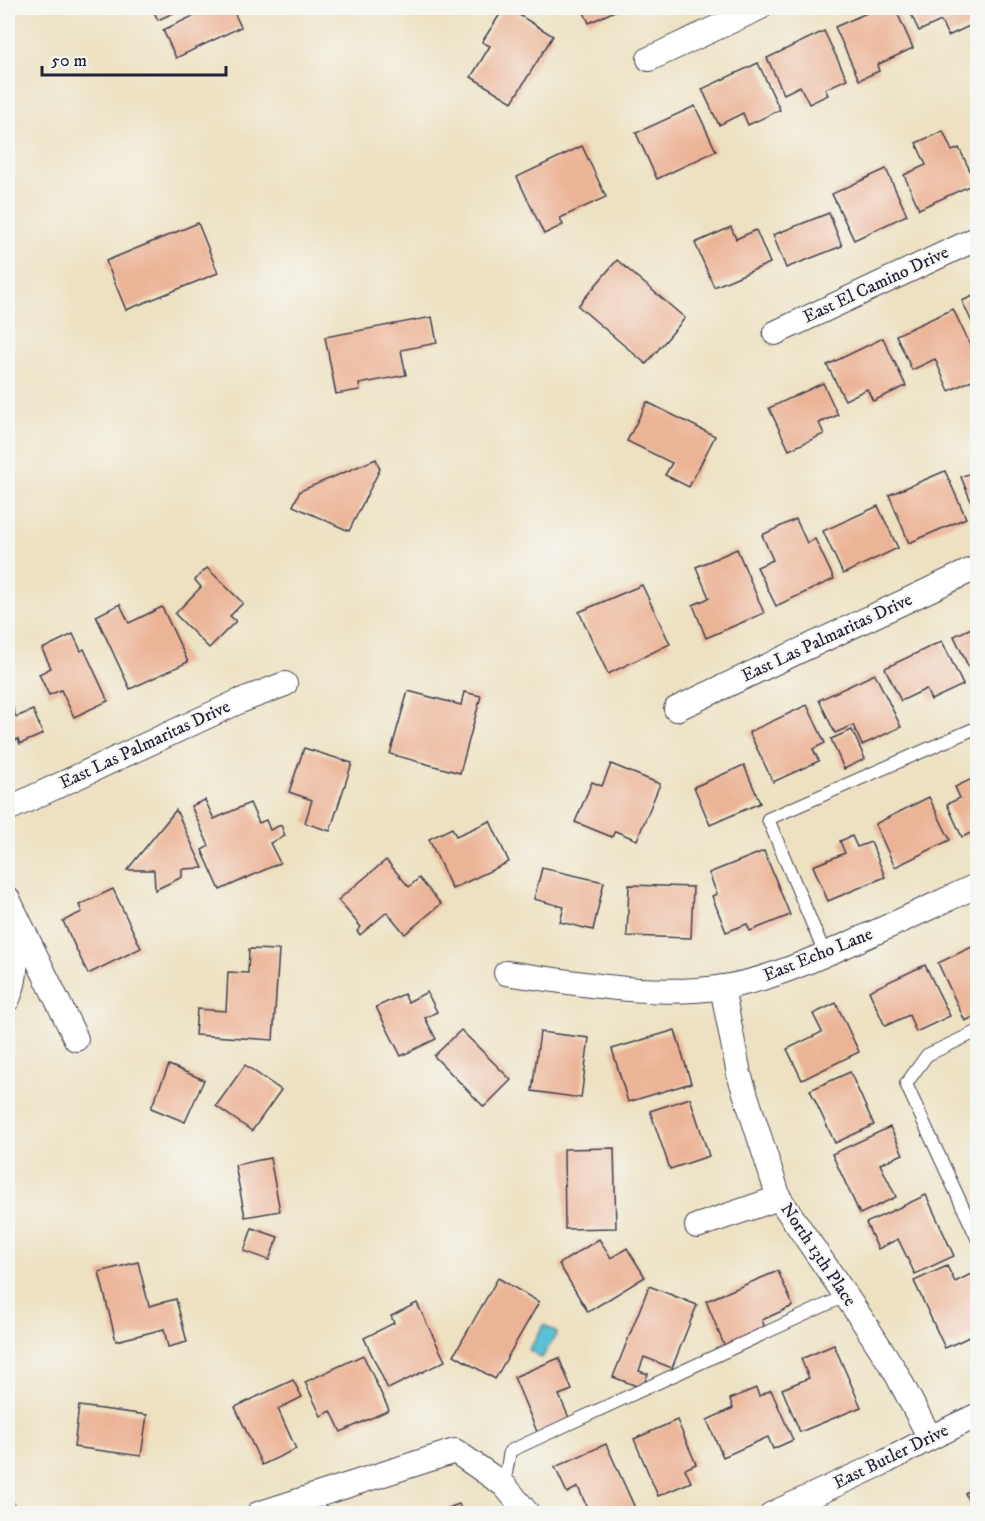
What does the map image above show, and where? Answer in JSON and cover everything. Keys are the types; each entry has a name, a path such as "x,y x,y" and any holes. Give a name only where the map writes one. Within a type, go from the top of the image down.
{"street":[{"path":"649,59 759,8"},
{"name":"East El Camino Drive","path":"776,333 978,238"},
{"name":"East Las Palmaritas Drive","path":"676,709 978,567"},
{"name":"East Las Palmaritas Drive","path":"8,809 240,701 285,684"},
{"name":"East Echo Lane","path":"506,974 645,991 692,990 750,982 792,969 851,944 978,885"},
{"path":"8,899 76,1040"},
{"path":"8,921 17,963 8,999"},
{"name":"North 13th Place","path":"722,987 738,1074 780,1198 895,1371 930,1438"},
{"path":"697,1226 780,1198"},
{"name":"East Butler Drive","path":"772,1514 887,1461 978,1415"},
{"path":"258,1514 455,1451 504,1485 528,1514"}],"lane":[{"path":"825,954 768,819 978,727"},
{"path":"978,1032 927,1055 906,1084 978,1240"},
{"path":"504,1485 510,1450 845,1296"}],"water":[{"path":"544,1325 557,1333 542,1358 529,1350"}],"building":[{"path":"152,8 184,8 158,20"},
{"path":"210,8 232,8 241,27 176,58 163,30"},
{"path":"504,8 508,8 553,36 512,102 471,77 490,46 482,42"},
{"path":"582,8 621,8 589,23"},
{"path":"878,8 895,8 913,48 877,65 879,71 859,80 835,27"},
{"path":"908,8 977,8 978,22 948,36 941,21 919,31"},
{"path":"824,31 847,79 825,89 828,95 809,104 800,86 784,94 767,58"},
{"path":"758,63 780,110 748,125 743,113 719,125 702,89"},
{"path":"695,106 716,151 657,179 636,133"},
{"path":"943,131 952,151 959,148 976,183 919,209 904,175 926,165 916,143"},
{"path":"582,146 606,197 560,218 563,225 544,234 517,177"},
{"path":"886,169 907,215 854,240 832,194"},
{"path":"829,213 842,246 786,268 773,235"},
{"path":"198,223 218,273 126,310 106,261"},
{"path":"731,227 736,239 756,230 770,263 714,287 695,243"},
{"path":"617,260 685,318 646,364 578,306"},
{"path":"978,294 978,335 962,301"},
{"path":"953,309 978,361 978,377 949,391 935,359 912,370 896,335"},
{"path":"432,317 437,343 401,350 406,375 359,384 360,390 336,394 325,337"},
{"path":"883,338 906,386 873,401 867,389 845,400 827,365"},
{"path":"823,383 838,415 819,423 824,434 789,450 769,408"},
{"path":"647,402 715,436 689,487 665,475 672,463 627,441"},
{"path":"376,459 380,469 349,531 293,506 300,491"},
{"path":"978,470 978,510 975,511 961,477"},
{"path":"945,471 966,518 909,543 889,495"},
{"path":"878,506 898,548 843,574 823,531"},
{"path":"796,519 807,543 815,539 834,579 776,606 757,567 773,560 762,535"},
{"path":"737,549 764,613 706,638 693,605 709,598 696,567"},
{"path":"207,568 243,603 230,616 236,621 209,648 175,614 201,587 195,580"},
{"path":"642,585 670,644 608,674 579,612"},
{"path":"120,604 129,623 162,607 188,662 130,689 96,616"},
{"path":"978,625 978,667 970,670 954,636"},
{"path":"73,634 81,651 84,649 108,701 74,717 61,690 49,695 39,674 51,668 42,649"},
{"path":"942,641 963,685 931,700 926,689 901,701 885,668"},
{"path":"875,674 901,727 862,745 853,725 835,733 819,700"},
{"path":"408,691 461,705 464,692 481,696 460,773 390,754"},
{"path":"8,697 16,717 33,710 43,734 20,744 18,739 8,743"},
{"path":"807,705 825,743 813,749 819,761 773,782 749,732"},
{"path":"852,730 865,759 844,769 831,739"},
{"path":"304,748 352,763 330,831 305,823 312,800 289,792"},
{"path":"611,764 660,784 637,840 615,831 612,837 575,822 592,782 602,786"},
{"path":"744,765 760,803 710,825 694,787"},
{"path":"978,776 978,830 962,837 947,804 960,798 955,787"},
{"path":"929,797 950,840 895,867 875,824"},
{"path":"205,800 214,819 250,803 259,823 266,820 270,830 281,825 285,836 270,843 280,863 220,890 202,850 209,846 191,806"},
{"path":"176,810 203,868 182,869 182,877 155,890 154,870 127,870"},
{"path":"490,821 509,862 452,889 429,839 452,828 456,836"},
{"path":"852,836 857,847 871,842 885,877 828,901 813,866 845,853 840,841"},
{"path":"764,851 790,915 750,931 747,924 726,932 712,896 717,894 709,873"},
{"path":"386,860 409,887 419,878 441,904 405,934 387,912 360,935 357,931 361,927 338,900"},
{"path":"542,868 604,882 593,930 560,922 564,907 534,899"},
{"path":"629,885 693,887 691,938 627,936"},
{"path":"113,889 141,948 88,974 63,921 82,912 79,905"},
{"path":"978,944 978,1015 965,1021 938,963"},
{"path":"249,949 279,950 273,1040 195,1035 197,1009 226,1011 228,972 248,973"},
{"path":"925,965 950,1016 916,1032 909,1015 885,1026 869,991"},
{"path":"427,992 437,1012 425,1018 436,1039 401,1056 376,1007 404,994 408,1002"},
{"path":"836,1003 859,1052 802,1080 787,1049 822,1032 813,1014"},
{"path":"461,1030 511,1080 484,1107 434,1056"},
{"path":"675,1030 691,1083 628,1102 612,1049"},
{"path":"540,1032 589,1038 581,1098 532,1091"},
{"path":"169,1065 204,1080 185,1122 151,1108"},
{"path":"245,1065 281,1090 252,1131 216,1106"},
{"path":"850,1072 874,1125 835,1143 810,1090"},
{"path":"690,1098 709,1156 670,1169 650,1111"},
{"path":"890,1127 903,1154 880,1164 896,1197 860,1214 832,1154"},
{"path":"614,1148 616,1228 565,1229 564,1149"},
{"path":"270,1158 280,1211 245,1217 235,1165"},
{"path":"926,1195 954,1256 915,1274 898,1239 878,1249 866,1223"},
{"path":"252,1228 278,1237 269,1260 244,1251"},
{"path":"599,1239 611,1258 627,1248 645,1277 588,1312 559,1264"},
{"path":"138,1262 149,1306 176,1299 187,1342 168,1347 164,1329 116,1341 99,1272"},
{"path":"947,1266 955,1282 971,1274 978,1287 978,1333 945,1348 914,1281"},
{"path":"778,1271 793,1306 762,1320 765,1328 724,1345 706,1301"},
{"path":"498,1278 539,1302 495,1379 454,1355"},
{"path":"649,1286 697,1305 672,1368 644,1357 639,1371 648,1374 642,1388 613,1377"},
{"path":"417,1303 445,1361 388,1389 364,1338 394,1323 391,1316"},
{"path":"834,1345 861,1407 800,1432 782,1389 809,1378 801,1359"},
{"path":"363,1355 389,1410 341,1432 331,1411 321,1416 305,1382"},
{"path":"559,1358 572,1390 559,1395 570,1420 538,1434 514,1377"},
{"path":"293,1380 302,1397 278,1409 296,1449 262,1465 235,1407"},
{"path":"756,1388 759,1396 771,1390 793,1440 773,1449 768,1437 723,1457 707,1420 733,1408 730,1399"},
{"path":"79,1406 147,1415 141,1456 74,1447"},
{"path":"677,1420 696,1464 685,1469 691,1482 658,1496 634,1439"},
{"path":"606,1444 635,1508 623,1514 590,1514 578,1487 567,1493 555,1467"},
{"path":"978,1487 978,1514 964,1514 972,1510 965,1493"},
{"path":"8,1488 17,1514 8,1514"},
{"path":"459,1504 463,1514 435,1514 435,1513"}]}
